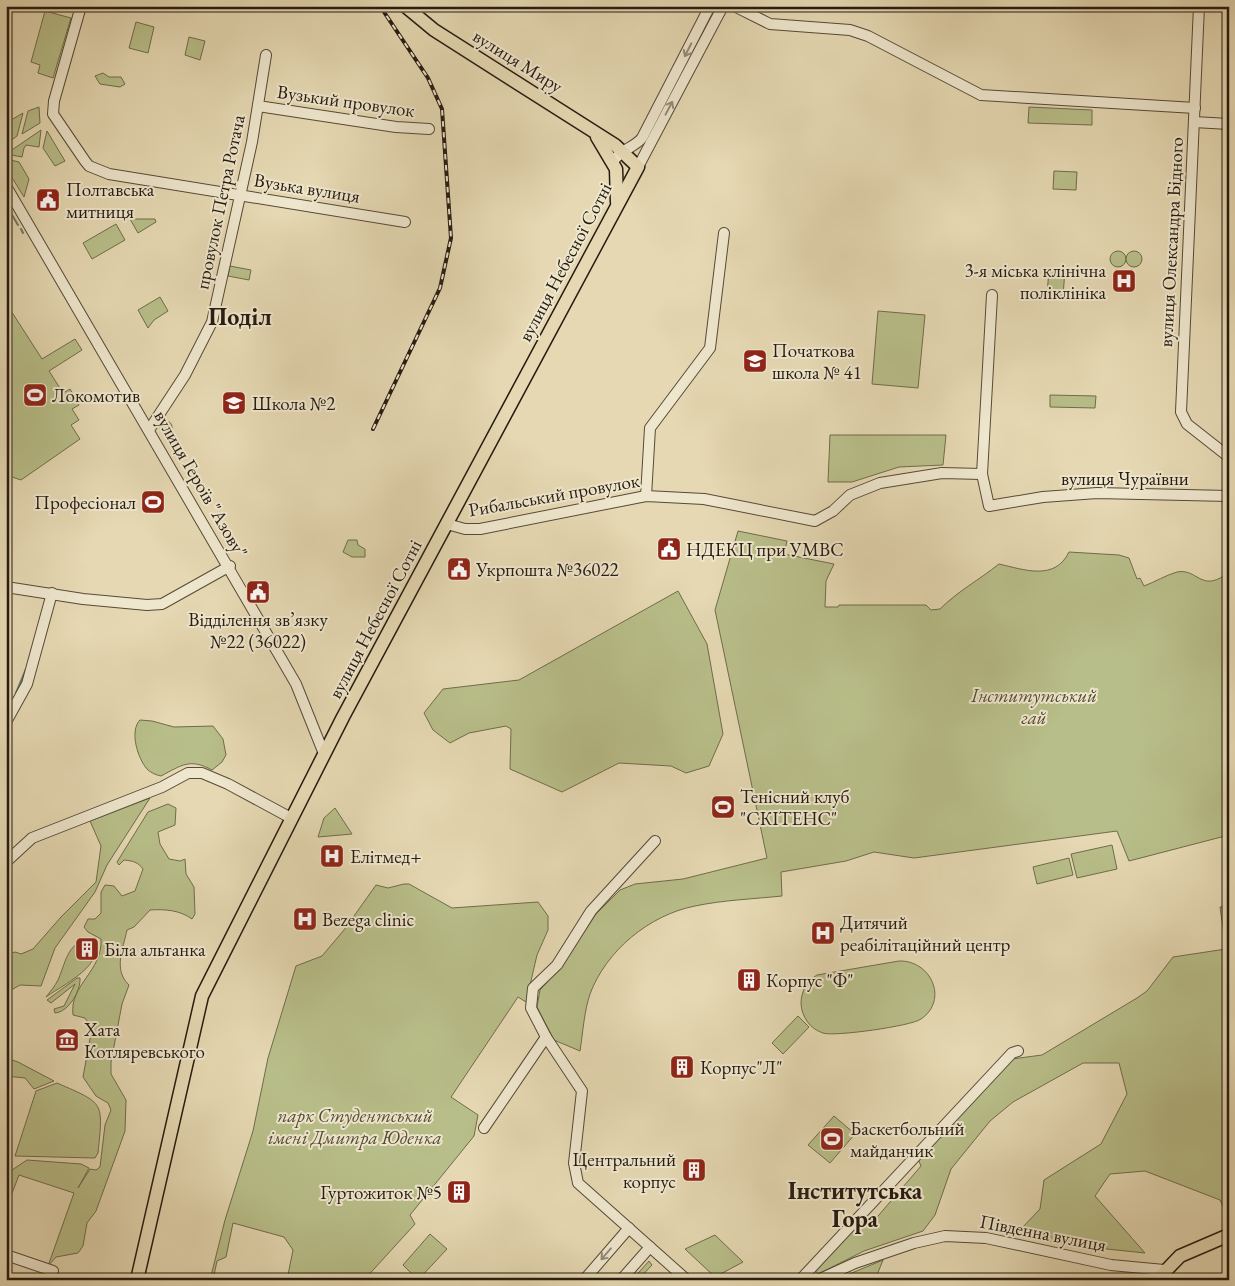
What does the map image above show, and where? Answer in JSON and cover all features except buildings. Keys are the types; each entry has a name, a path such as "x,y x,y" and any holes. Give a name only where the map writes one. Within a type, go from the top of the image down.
{"main road":[{"name":"вулиця Миру","path":"404,6 434,30 624,151 638,167"},
{"name":"вулиця Миру","path":"588,128 600,141 615,168"},
{"name":"вулиця Небесної Сотні","path":"137,1280 202,996 324,754 638,167"},
{"path":"615,168 629,184"},
{"path":"615,168 617,206"},
{"name":"Південна вулиця","path":"1160,1275 1180,1256 1229,1235"}],"street":[{"name":"Вузька вулиця","path":"81,6 54,100 53,114 89,166 109,174 405,222"},
{"name":"вулиця Небесної Сотні","path":"638,167 655,124 710,6"},
{"name":"вулиця Небесної Сотні","path":"615,168 624,151 639,142 655,124 723,6"},
{"path":"734,6 770,24 850,30 868,36 981,95 1195,108"},
{"name":"вулиця Олександра Бідного","path":"1199,6 1181,412 1187,424 1229,457"},
{"name":"провулок Петра Ротача","path":"149,430 185,375 212,322 258,106 266,55"},
{"name":"Вузький провулок","path":"258,106 396,127 429,129"},
{"path":"1194,122 1229,124"},
{"name":"вулиця Героїв \"Азову\"","path":"6,186 230,566 296,684 324,754"},
{"path":"646,496 650,428 710,348 724,233"},
{"path":"982,474 992,295"},
{"name":"Рибальський провулок","path":"447,524 465,529 480,529 646,496 704,499 815,521 833,511 850,495 880,483 942,473 982,474"},
{"name":"вулиця Чураївни","path":"982,474 989,506 1043,497 1097,493 1229,496"},
{"name":"вулиця Чураївни","path":"1206,495 1229,502"},
{"path":"6,588 147,606 162,604 230,566"},
{"path":"6,722 26,684 52,593"},
{"path":"6,862 32,838 162,787 188,773 202,773 228,784 291,818"},
{"path":"655,841 591,911 557,965 533,988 531,1008 546,1037 582,1091 574,1163 574,1174 578,1183 686,1280"},
{"path":"484,1128 546,1037"},
{"path":"800,1280 1012,1053 1018,1051"},
{"path":"584,1280 629,1228"},
{"name":"Південна вулиця","path":"818,1280 897,1249 945,1236 986,1238 1160,1275"},
{"path":"621,1280 650,1247"},
{"path":"6,1255 53,1271"}],"green space":[{"path":"714,6 719,6 655,125 653,124"},
{"path":"45,11 71,18 53,78 38,73 40,65 31,62"},
{"path":"136,22 154,27 148,53 129,48"},
{"path":"189,37 205,41 200,60 185,55"},
{"path":"103,73 109,77 121,77 125,84 120,87 100,84 95,76"},
{"path":"39,107 40,123 22,134 28,111"},
{"path":"1029,107 1092,110 1092,125 1028,123"},
{"path":"23,113 17,136 6,144 6,123"},
{"path":"41,130 39,147 26,145 22,157 6,154"},
{"path":"47,131 65,161 55,166 43,148"},
{"path":"6,159 19,162 29,179 24,197 6,168"},
{"path":"1054,171 1077,172 1076,190 1053,189"},
{"path":"130,219 155,219 156,222 138,233"},
{"path":"116,224 125,240 92,259 83,243"},
{"path":"1118,251 1126,259 1118,267 1110,259"},
{"path":"1134,251 1142,259 1134,267 1126,259"},
{"path":"230,266 251,270 249,280 228,276"},
{"path":"1049,269 1065,270 1063,296 1047,295"},
{"path":"160,297 168,311 154,320 148,328 138,310"},
{"name":"Локомотив","path":"6,303 42,359 75,339 82,350 49,371 63,393 70,389 79,405 72,409 79,420 71,425 80,439 21,480 12,477 6,467"},
{"path":"878,311 925,315 918,388 872,384"},
{"path":"1050,395 1096,396 1095,408 1050,407"},
{"path":"164,421 168,421 172,427 168,433 164,433 160,429 160,425"},
{"path":"830,435 946,435 943,465 899,467 852,482 828,482"},
{"name":"Інститутський гай","path":"738,531 787,541 784,554 834,564 826,581 825,607 838,607 839,605 926,605 931,610 940,609 999,564 1019,569 1048,570 1056,567 1063,561 1069,552 1119,555 1129,558 1137,579 1140,578 1144,586 1177,572 1190,573 1210,581 1217,580 1225,575 1229,581 1229,835 1129,861 1117,831 914,858 874,852 846,861 781,872 782,896 695,906 661,917 631,937 607,963 597,978 588,1001 580,1051 554,1040 537,1007 540,990 561,967 596,914 620,890 635,884 683,879 767,858 715,610"},
{"path":"348,540 357,540 358,545 365,549 365,557 352,557 343,552"},
{"path":"678,591 707,644 723,734 709,766 686,773 671,766 619,763 562,792 510,769 511,729 506,726 469,733 450,743 433,730 424,713 443,689 519,680"},
{"path":"140,720 174,727 213,726 223,739 226,755 222,762 212,770 198,764 186,764 161,776 150,772 141,759 136,745 135,731"},
{"path":"150,798 107,865 95,892 55,948 41,986 20,985 6,993 6,955 15,952 21,954 33,949 61,917 96,882 101,846 90,821"},
{"path":"168,804 176,808 175,825 158,832 160,844 169,859 180,861 185,859 186,874 194,887 195,914 192,919 172,911 150,910 134,927 127,930 120,966 121,973 129,985 122,1004 111,1062 111,1074 126,1100 125,1131 96,1211 87,1223 83,1246 78,1253 56,1257 48,1266 74,1193 19,1175 6,1209 6,1174 27,1160 81,1164 89,1168 78,1188 90,1169 96,1170 100,1167 105,1125 111,1110 108,1103 96,1096 83,1077 92,1028 85,1018 73,1015 73,1004 76,995 97,960 100,950 101,939 88,932 84,927 88,919 95,919 101,913 101,892 105,885 114,886 122,896 135,891 143,869 133,861 124,860 119,865 117,862 148,812"},
{"path":"335,808 352,834 318,837 324,818"},
{"path":"1112,845 1117,869 1077,878 1071,854"},
{"path":"1069,858 1073,875 1037,884 1033,867"},
{"name":"парк Студентський імені Дмитра Юденка","path":"409,884 452,908 538,902 548,916 548,930 537,955 526,1002 518,997 451,1097 478,1115 474,1136 410,1215 415,1224 364,1280 287,1280 293,1250 284,1237 233,1223 226,1257 217,1261 213,1280 210,1280 225,1220 253,1131 268,1058 296,966 322,956 344,930 376,885 388,888"},
{"path":"1229,906 1229,1219 1220,1200 1145,1171 1110,1174 1095,1196 1145,1253 1023,1237 1021,1229 1040,1209 1044,1180 1101,1144 1127,1094 1119,1063 1083,1063 1013,1102 990,1121 951,1169 935,1215 923,1231 864,1251 818,1274 813,1268 859,1220 865,1225 872,1223 921,1166 918,1159 1012,1059 1042,1055 1137,998 1147,991 1173,957 1226,949 1220,907"},
{"path":"88,940 94,948 94,956 90,965 82,973 46,997 58,980 71,950 75,945"},
{"path":"899,961 910,962 920,967 932,982 935,992 934,1002 921,1019 889,1028 830,1034 814,1029 805,1018 801,1004 803,991 810,980 817,975"},
{"path":"77,978 80,978 80,983 73,1000 65,1009 55,1013 54,1009 64,1006 75,984 51,1003 47,1000"},
{"path":"798,1016 809,1027 783,1054 772,1043"},
{"path":"6,1058 18,1062 54,1081 34,1089 25,1078 6,1076"},
{"path":"57,1083 84,1095 97,1106 100,1114 98,1153 95,1158 15,1156 36,1091"},
{"name":"Баскетбольний майданчик","path":"834,1116 855,1134 830,1163 808,1145"},
{"path":"430,1234 447,1249 418,1280 403,1265"},
{"path":"715,1235 743,1262 715,1277 685,1249"},
{"path":"883,1260 875,1280 835,1280"},
{"path":"649,1261 652,1265 638,1280 632,1280"}],"waterway":[{"path":"6,205 18,225"},
{"path":"21,229 23,233"},
{"path":"16,693 26,669"}],"railway":[{"path":"373,429 440,288 451,238 442,109 428,78 380,6"}],"place":[{"name":"Полтавська митниця","path":"48,200"},
{"name":"3-я міська клінічна поліклініка","path":"1124,281"},
{"name":"Початкова школа № 41","path":"755,361"},
{"name":"Локомотив","path":"35,395"},
{"name":"Школа №2","path":"234,403"},
{"name":"Професіонал","path":"153,502"},
{"name":"НДЕКЦ при УМВС","path":"669,549"},
{"name":"Укрпошта №36022","path":"459,569"},
{"name":"Відділення зв’язку №22 (36022)","path":"258,592"},
{"name":"Тенісний клуб \"СКІТЕНС\"","path":"723,807"},
{"name":"Елітмед+","path":"332,856"},
{"name":"Bezega clinic","path":"305,919"},
{"name":"Дитячий реабілітаційний центр","path":"823,933"},
{"name":"Біла альтанка","path":"87,949"},
{"name":"Корпус \"Ф\"","path":"749,980"},
{"name":"Хата Котляревського","path":"67,1040"},
{"name":"Корпус\"Л\"","path":"682,1067"},
{"name":"Баскетбольний майданчик","path":"832,1139"},
{"name":"Центральний корпус","path":"694,1170"},
{"name":"Гуртожиток №5","path":"459,1192"}],"district":[{"name":"Поділ","path":"240,316"},
{"name":"Інститутська Гора","path":"855,1204"}]}
